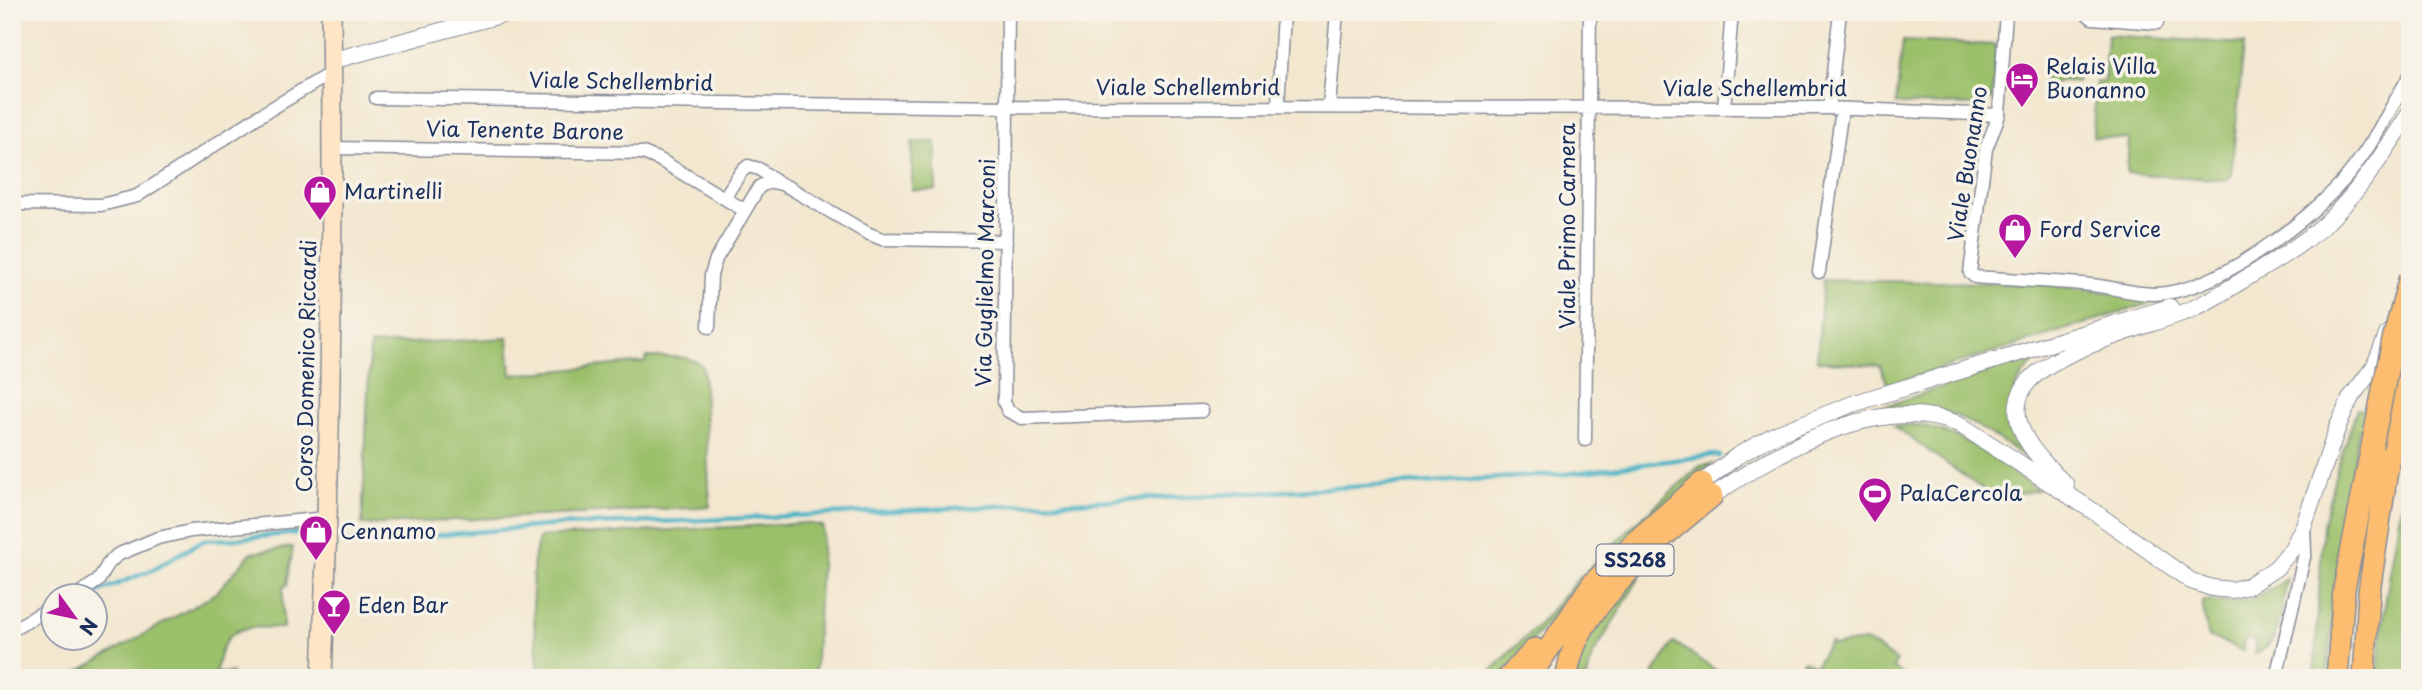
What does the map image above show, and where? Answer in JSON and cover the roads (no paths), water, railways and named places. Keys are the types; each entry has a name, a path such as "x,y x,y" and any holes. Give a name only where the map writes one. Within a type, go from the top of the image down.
{"highway":[{"path":"2364,678 2381,448 2393,340 2410,279"},
{"path":"2337,678 2344,589 2381,448 2410,356"},
{"name":"SS268","path":"1562,628 1652,546 1707,490"},
{"name":"SS268","path":"1529,678 1592,584 1635,542 1707,490"},
{"path":"1567,678 1572,651 1592,614 1652,546"},
{"path":"1508,678 1592,584"}],"main road":[{"name":"Corso Domenico Riccardi","path":"322,678 333,148 331,12"}],"street":[{"path":"12,204 101,205 137,196 331,67 511,12"},
{"name":"Via Guglielmo Marconi","path":"1008,12 1004,402 1008,411 1022,418 1202,411"},
{"path":"1278,107 1283,12"},
{"path":"1329,107 1337,12"},
{"name":"Viale Primo Carnera","path":"1586,440 1590,12"},
{"path":"1724,108 1732,12"},
{"path":"1819,272 1836,108 1840,12"},
{"name":"Viale Buonanno","path":"2006,12 1999,115 1986,149 1970,273 1975,278 2093,285 2154,294 2181,290 2221,273 2287,233 2343,181 2365,152 2410,75"},
{"path":"2085,12 2092,18 2157,23 2159,12"},
{"name":"Viale Schellembrid","path":"376,98 1007,107 1836,108 1999,115"},
{"path":"2093,511 2028,446 2019,423 2019,405 2025,386 2048,365 2194,308 2298,245 2327,222 2357,190 2410,113"},
{"name":"Via Tenente Barone","path":"333,148 643,153 660,160 744,210"},
{"path":"724,198 748,166 759,169 881,239 1006,241"},
{"path":"709,327 710,275 716,259 759,187 767,182 778,182"},
{"path":"1707,490 1808,439 1872,418 1901,414 1934,415 1959,424 2093,511 2191,581 2212,588 2232,590 2248,586 2276,568 2292,549 2304,525 2338,426 2351,397 2374,367 2410,279"},
{"path":"1707,490 1737,456 1773,435 1855,403 2229,288"},
{"path":"96,582 117,555 158,538 191,531 327,518"},
{"path":"2276,678 2305,553 2304,525"},
{"path":"12,630 38,615"}],"waterway":[{"path":"342,543 559,525 1201,496 1566,474 1719,456"},
{"path":"108,588 152,570 204,540 317,531"},
{"path":"20,635 38,624"}],"place":[{"name":"Relais Villa Buonanno","path":"2022,109"},
{"name":"Martinelli","path":"320,222"},
{"name":"Ford Service","path":"2015,260"},
{"name":"PalaCercola","path":"1875,524"},
{"name":"Cennamo","path":"316,562"},
{"name":"Eden Bar","path":"334,636"}]}
